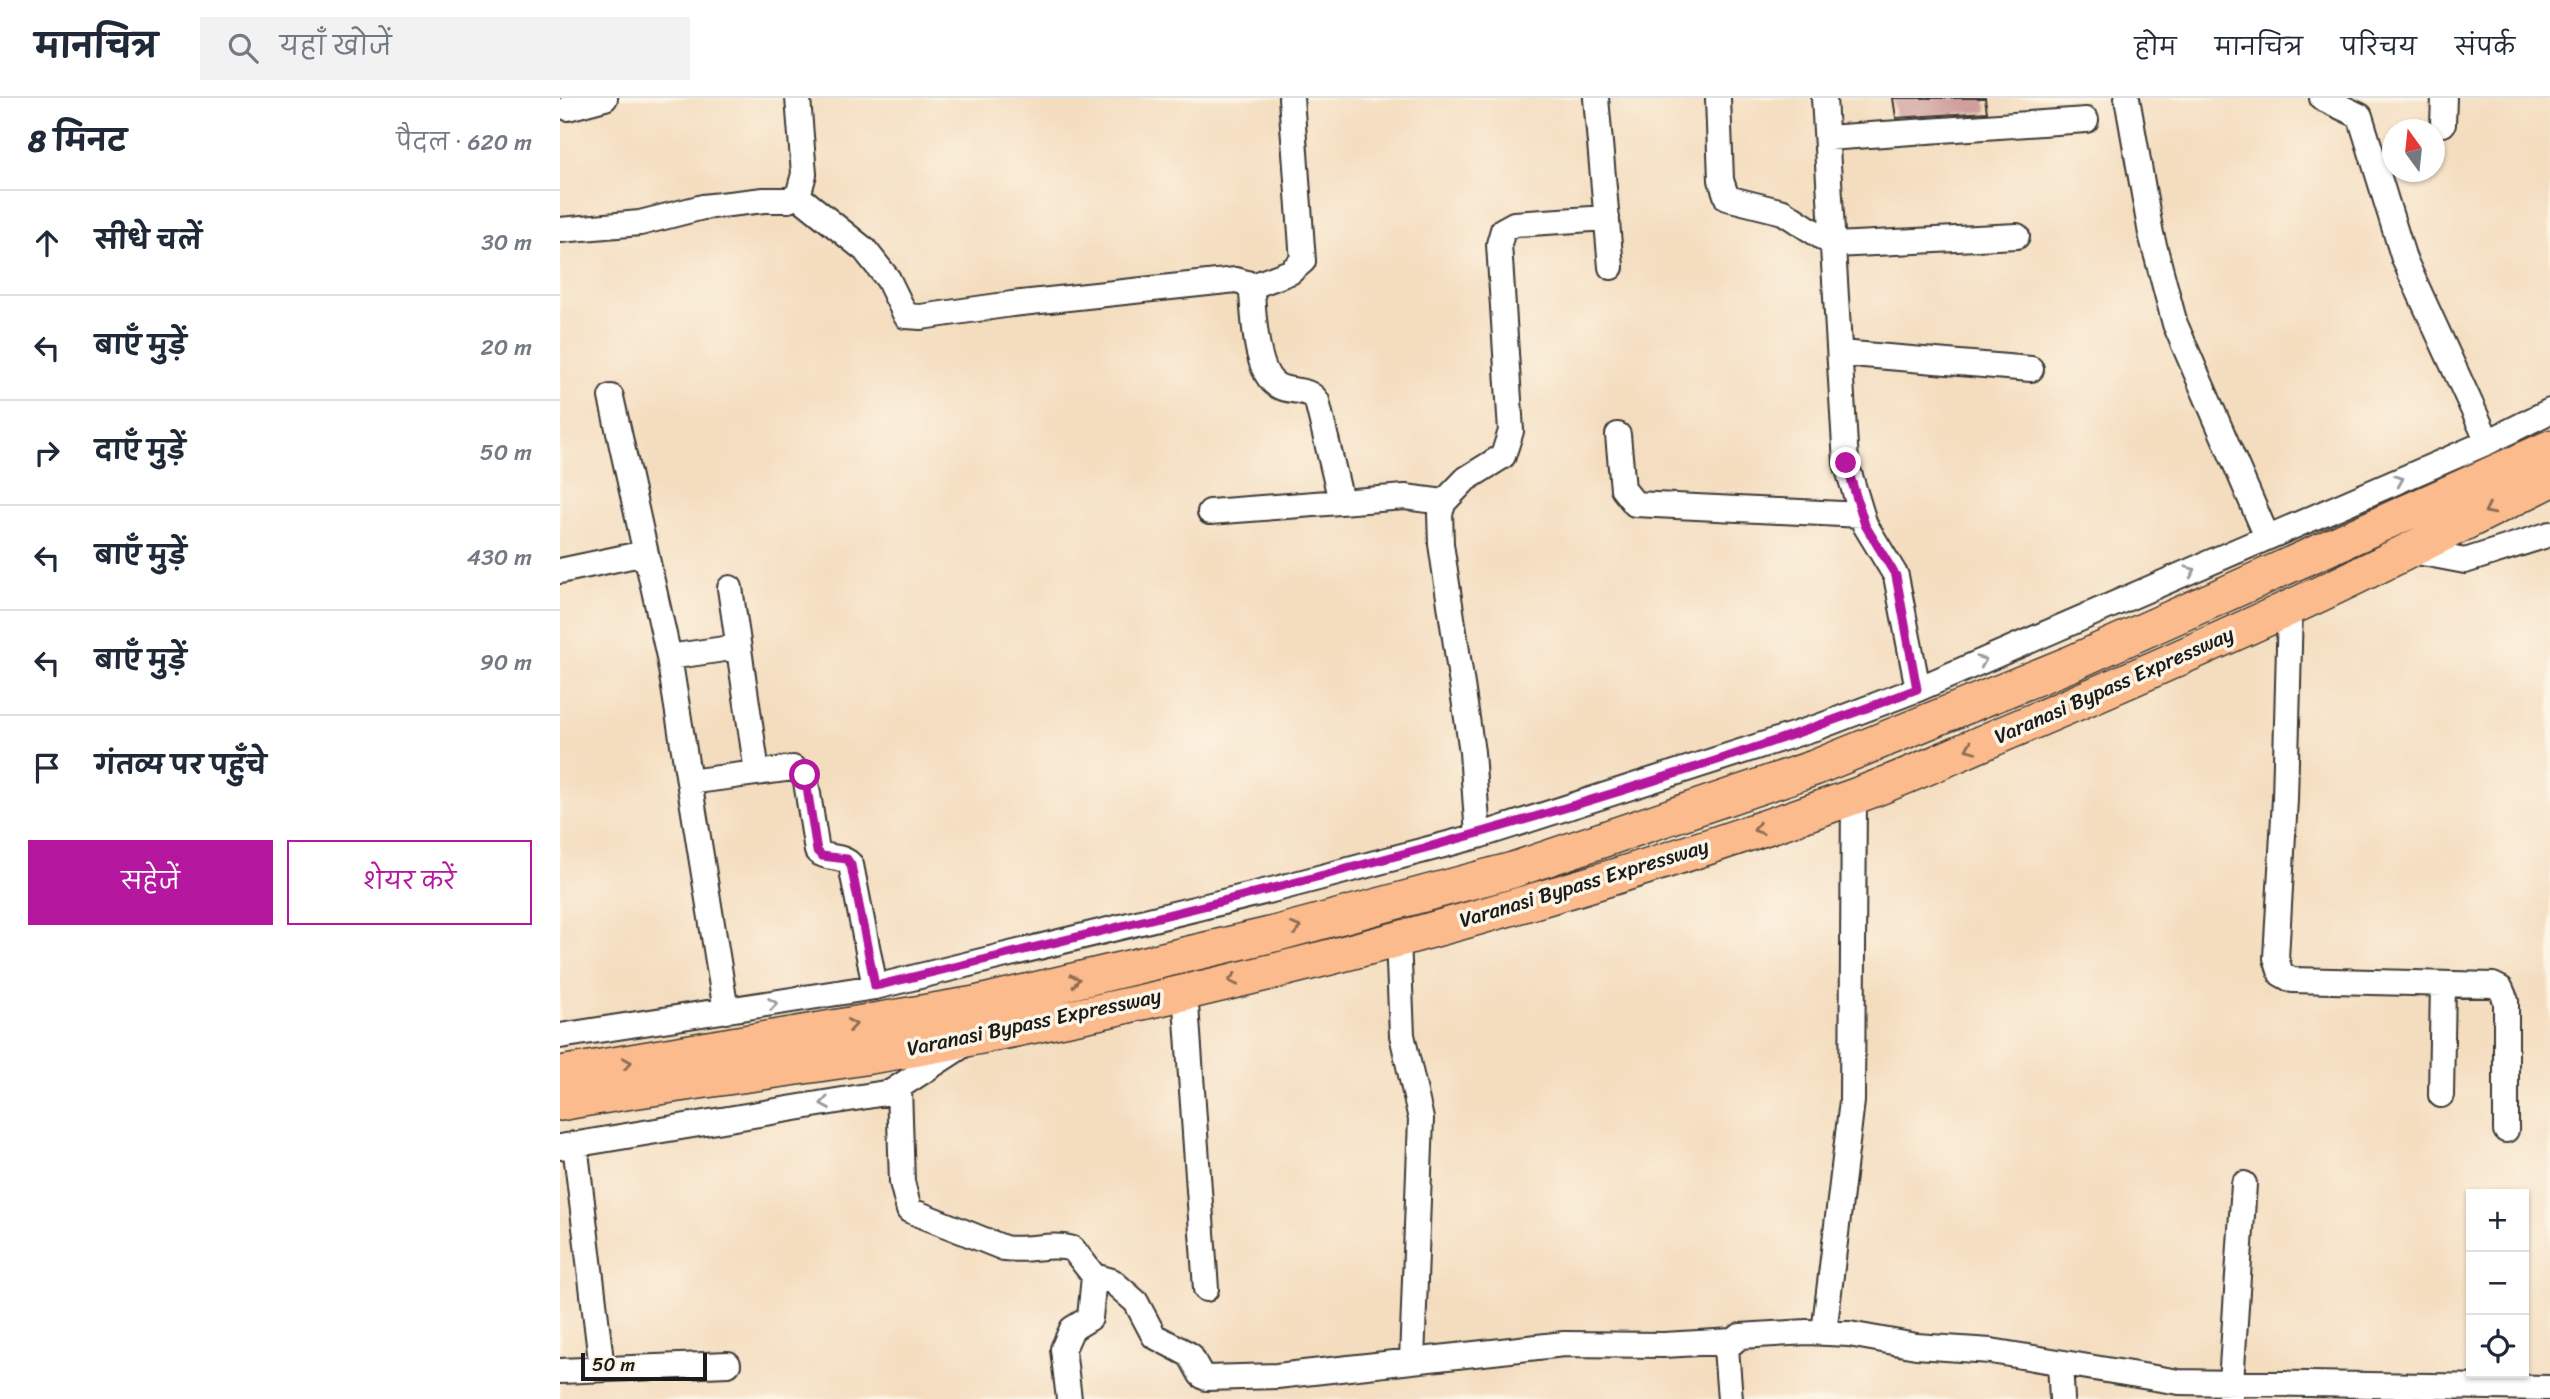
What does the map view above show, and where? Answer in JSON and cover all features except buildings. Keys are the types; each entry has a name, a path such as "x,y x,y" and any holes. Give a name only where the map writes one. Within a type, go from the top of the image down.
{"highway":[{"name":"Varanasi Bypass Expressway","path":"560,1074 975,1004 1274,934 1513,870 1814,768 1943,716 2085,658 2550,447"},
{"name":"Varanasi Bypass Expressway","path":"560,1103 675,1082 827,1062 975,1038 1398,939 1563,890 1854,797 2290,608 2550,480"}],"street":[{"path":"568,108 605,98"},
{"path":"560,230 640,223 703,207 764,200 788,201 798,196 804,174 798,98"},
{"path":"798,196 865,250 888,279 906,316 920,317 1012,304 1236,280 1250,286 1290,272 1303,261 1291,98"},
{"path":"1596,98 1611,267"},
{"path":"1718,98 1721,180 1727,198 1783,212 1834,245 2017,236"},
{"path":"1824,98 1846,463 1862,515 1896,576 1917,689"},
{"path":"2127,98 2151,234 2175,324 2267,537"},
{"path":"2322,98 2360,116 2404,259 2488,442"},
{"path":"2442,119 2444,98"},
{"path":"1827,138 2086,120"},
{"path":"1478,835 1472,752 1441,544 1440,513 1444,502 1466,479 1503,456 1511,431 1499,244 1503,230 1514,224 1607,218"},
{"path":"1250,286 1264,372 1275,385 1309,393 1317,401 1341,501"},
{"path":"1840,353 2031,369"},
{"path":"611,397 669,657 726,1012"},
{"path":"560,1037 875,986 1280,888 1478,835 1821,726 1917,689 2488,442 2550,411"},
{"path":"1618,435 1623,489 1635,504 1862,515"},
{"path":"1210,512 1405,497 1444,502"},
{"path":"2407,550 2465,561 2550,534"},
{"path":"560,571 645,553"},
{"path":"730,587 757,772"},
{"path":"2290,608 2285,799 2276,958 2281,974 2292,980 2493,985 2504,994 2506,1130"},
{"path":"669,657 738,647"},
{"path":"689,782 793,768 805,775 817,851 822,856 847,859 851,865 875,986"},
{"path":"1824,1333 1852,1101 1854,797"},
{"path":"1398,939 1402,1034 1421,1119 1412,1360"},
{"path":"2441,1095 2443,984"},
{"path":"1185,991 1206,1289"},
{"path":"602,1369 568,1145 891,1092 975,1038"},
{"path":"899,1088 902,1182 909,1210 1004,1248 1019,1251 1054,1246 1073,1249 1094,1276 1119,1285 1136,1302 1154,1336 1190,1355 1201,1387 1564,1344 1664,1345 1732,1341"},
{"path":"2230,1391 2244,1184"},
{"path":"1069,1399 1063,1349 1072,1329 1090,1318 1094,1276"},
{"path":"1730,1399 1726,1348 1732,1341 1740,1336 1824,1333 1916,1346 1991,1351 2230,1391 2460,1393 2550,1388"},
{"path":"2060,1363 2063,1399"},
{"path":"560,1371 728,1364"}],"route":[{"path":"805,775 817,851 822,856 847,859 851,865 875,986 1280,888 1478,835 1821,726 1917,689 1908,628 1896,576 1865,525 1846,463"}]}
